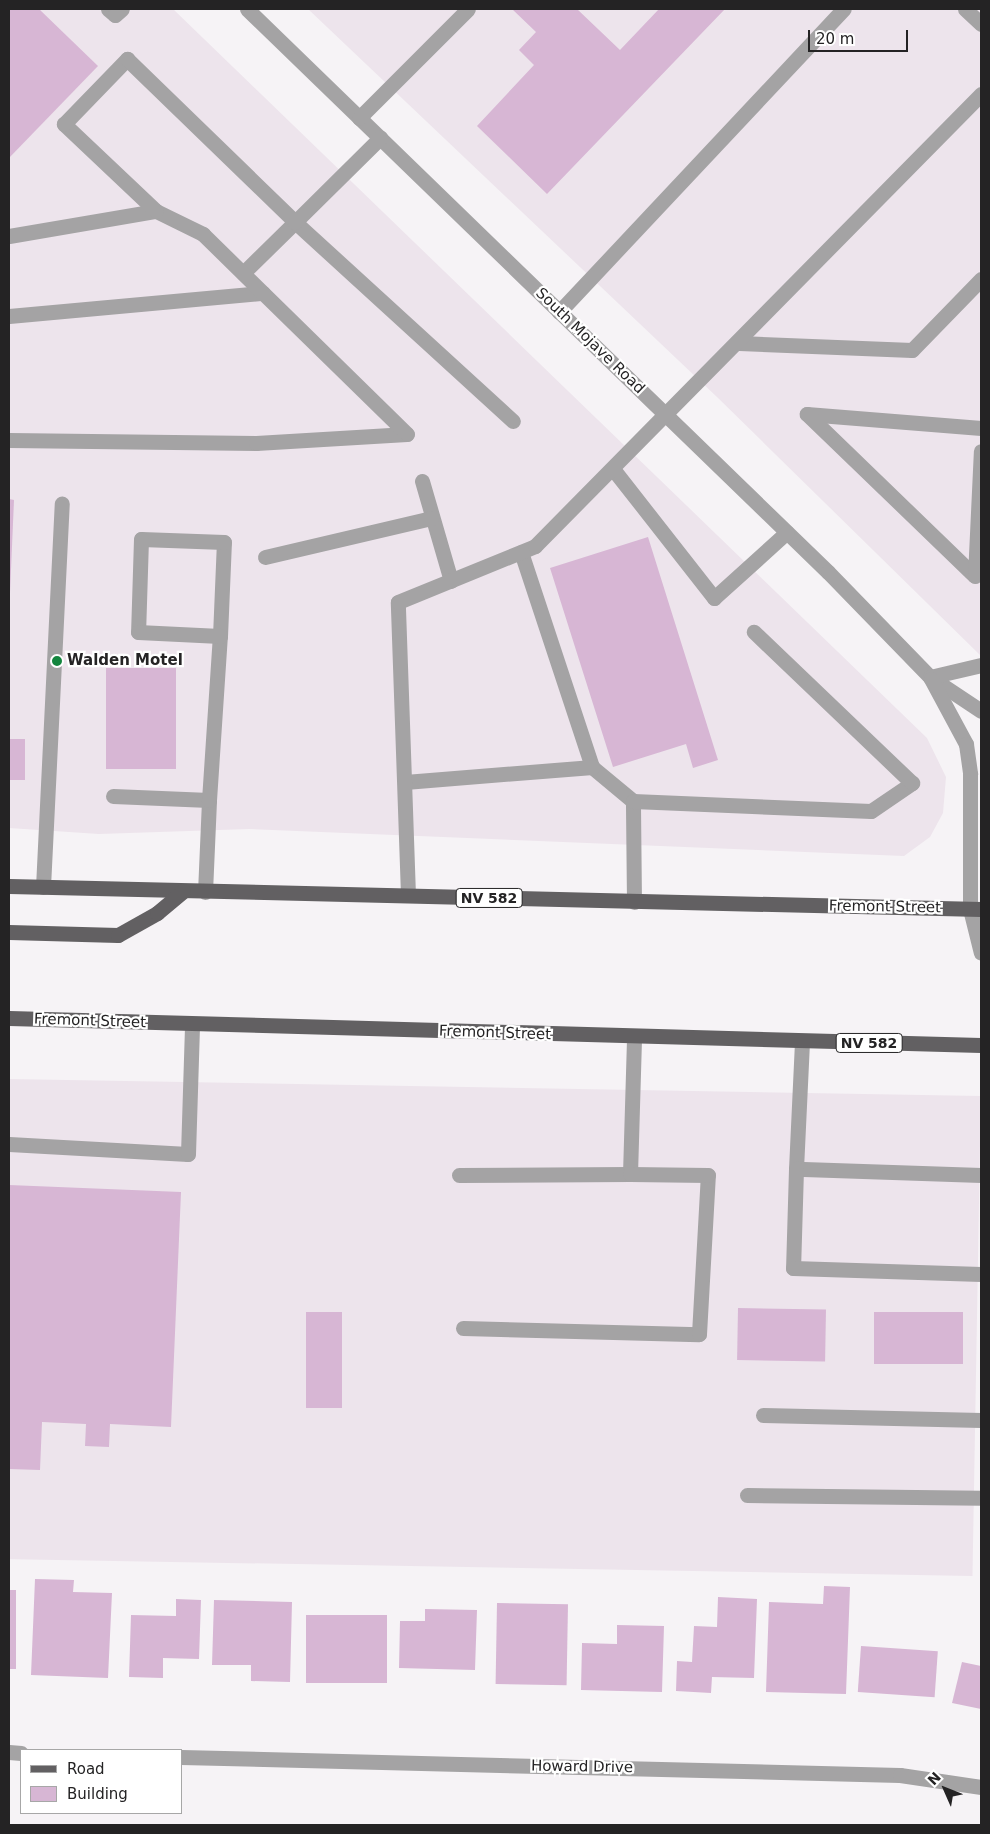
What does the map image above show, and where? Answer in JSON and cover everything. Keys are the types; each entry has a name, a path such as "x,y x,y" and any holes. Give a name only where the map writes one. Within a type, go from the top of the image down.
{"main road":[{"name":"Fremont Street","path":"9,886 975,909"},
{"path":"9,932 118,935 158,912 183,891"},
{"name":"Fremont Street","path":"9,1018 192,1025 981,1045"}],"street":[{"path":"108,9 115,16 122,9"},
{"name":"South Mojave Road","path":"247,9 787,532 930,677 981,711"},
{"path":"359,118 468,9"},
{"path":"560,312 844,9"},
{"path":"965,9 981,24"},
{"path":"9,440 256,443 408,434 203,234 156,211 64,124 127,59 295,222 512,422"},
{"path":"408,895 398,602 536,546 667,416 981,94"},
{"path":"243,273 380,138"},
{"path":"9,236 156,211"},
{"path":"739,342 912,350 981,279"},
{"path":"9,316 263,292"},
{"path":"981,428 807,414 976,576 981,451"},
{"path":"613,469 714,598 787,532"},
{"path":"422,481 431,518 451,581"},
{"path":"43,887 62,503"},
{"path":"264,556 431,518"},
{"path":"205,892 220,636 224,542 141,538 138,632 220,636"},
{"path":"521,552 592,767 633,801 871,811 912,783 754,632"},
{"path":"930,677 981,665"},
{"name":"South Mojave Road","path":"930,677 966,744 970,774 975,909 981,953"},
{"path":"405,782 592,767"},
{"path":"113,796 209,800"},
{"path":"633,801 634,902"},
{"path":"9,1144 188,1154 192,1025"},
{"path":"630,1174 634,1036"},
{"path":"802,1041 793,1268 981,1274"},
{"path":"796,1169 981,1175"},
{"path":"459,1175 708,1175 699,1334 463,1328"},
{"path":"763,1415 981,1420"},
{"path":"747,1495 981,1498"},
{"name":"Howard Drive","path":"182,1757 900,1775 981,1787"}],"shaded area":[{"path":"9,9 173,9 927,738 946,777 943,813 930,837 904,856 249,829 99,834 9,828"},
{"path":"308,9 981,9 981,656 717,397"},
{"path":"9,1079 981,1096 972,1576 9,1559"}],"building":[{"path":"9,9 39,9 98,66 9,158"},
{"path":"512,9 577,9 620,50 659,9 725,9 547,194 477,126 534,65 519,50 536,32"},
{"path":"9,499 14,500 10,593 9,593"},
{"path":"648,537 718,760 693,768 686,744 613,767 550,568"},
{"path":"106,668 176,668 176,769 106,769"},
{"path":"9,739 25,739 25,780 9,780"},
{"path":"9,1185 181,1192 171,1427 110,1424 109,1447 85,1446 86,1424 42,1422 40,1470 9,1469"},
{"path":"738,1308 826,1310 825,1362 737,1360"},
{"path":"306,1312 342,1312 342,1408 306,1408"},
{"path":"874,1312 963,1312 963,1364 874,1364"},
{"path":"35,1579 74,1580 73,1592 112,1593 108,1678 31,1675"},
{"path":"824,1586 850,1587 846,1694 766,1692 769,1602 823,1604"},
{"path":"9,1590 16,1590 16,1669 9,1669"},
{"path":"718,1597 757,1599 754,1678 712,1677 711,1693 676,1691 677,1661 692,1662 694,1626 717,1627"},
{"path":"176,1599 201,1600 199,1659 163,1658 163,1678 129,1677 131,1615 176,1616"},
{"path":"214,1600 292,1602 290,1682 251,1681 251,1665 212,1665"},
{"path":"497,1603 568,1604 567,1685 496,1684"},
{"path":"425,1609 477,1610 475,1670 399,1668 400,1621 425,1621"},
{"path":"306,1615 387,1615 387,1683 306,1683"},
{"path":"617,1625 664,1626 662,1692 581,1690 582,1643 617,1644"},
{"path":"861,1646 938,1651 935,1697 858,1692"},
{"path":"962,1662 981,1666 981,1709 952,1703"}],"place":[{"name":"Walden Motel","path":"57,661"}]}
